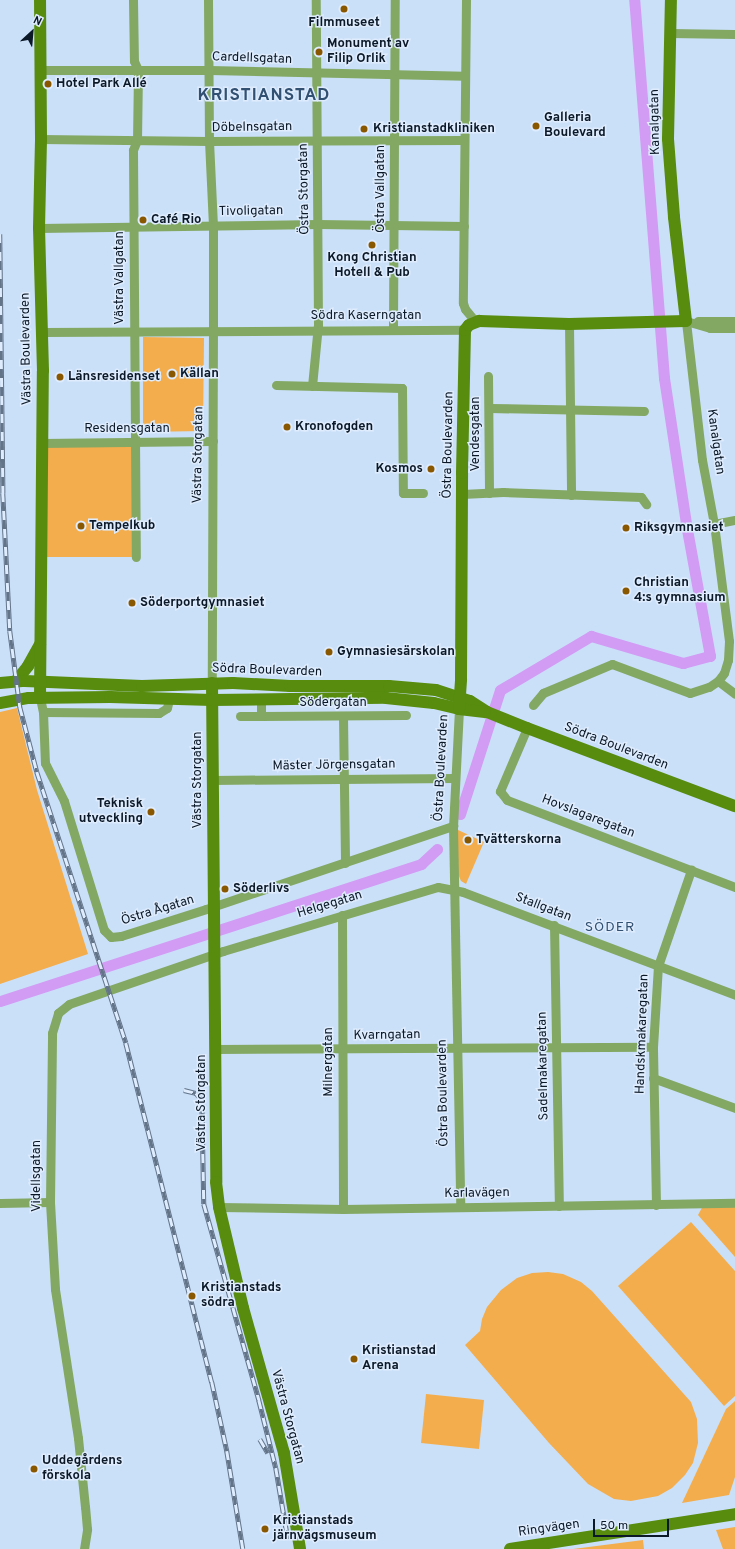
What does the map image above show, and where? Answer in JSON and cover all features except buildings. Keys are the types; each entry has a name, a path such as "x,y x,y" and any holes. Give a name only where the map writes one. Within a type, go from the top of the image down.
{"street":[{"name":"Västra Boulevarden","path":"40,0 41,139 39,228 42,332 40,698"},
{"name":"Västra Vallgatan","path":"133,0 134,61 138,70 137,140 133,150 133,331 136,443 136,557"},
{"name":"Västra Storgatan","path":"208,0 209,142 213,226 212,780 216,1049 216,1182 219,1207 243,1308 284,1452 300,1549"},
{"name":"Östra Storgatan","path":"312,386 318,330 316,0"},
{"name":"Östra Vallgatan","path":"393,330 395,0"},
{"path":"466,0 463,140 463,303 465,309 476,322"},
{"name":"Kanalgatan","path":"671,0 668,139 674,217 702,460 714,524 729,641 728,660 724,673 718,681"},
{"path":"670,33 735,34"},
{"name":"Cardellsgatan","path":"40,70 209,70 464,76"},
{"name":"Döbelnsgatan","path":"41,139 209,142 463,140"},
{"name":"Tivoligatan","path":"39,228 318,224 464,226"},
{"path":"686,321 710,328 735,328"},
{"path":"465,330 476,322 569,324 735,321"},
{"path":"569,324 571,495"},
{"name":"Södra Kaserngatan","path":"42,332 465,330"},
{"name":"Östra Boulevarden","path":"460,1207 453,826 460,703 465,330"},
{"name":"Vendesgatan","path":"488,376 490,408 489,493"},
{"path":"276,385 402,388 403,493 423,493"},
{"path":"490,408 571,411 644,411"},
{"name":"Residensgatan","path":"42,443 213,441"},
{"path":"462,494 489,493 642,497 646,504"},
{"path":"714,524 735,520"},
{"path":"16,681 28,666 41,643"},
{"path":"533,705 543,693 612,664 690,693 709,687 718,681 735,694"},
{"name":"Södra Boulevarden","path":"0,684 16,681 117,686 212,683 290,686 413,687 436,690 460,703"},
{"name":"Södra Boulevarden","path":"0,704 19,699 110,697 212,700 386,698 434,703 474,703 487,712 527,728 735,806"},
{"name":"Östra Ågatan","path":"40,698 43,712 45,763 64,801 104,930 111,937 121,936 214,912 345,863 453,826"},
{"path":"43,712 159,713 167,708 169,699"},
{"path":"261,699 261,716"},
{"name":"Södergatan","path":"240,716 406,715"},
{"path":"343,716 345,863"},
{"name":"Hovslagaregatan","path":"527,728 500,791 503,796 513,802 735,887"},
{"name":"Mäster Jörgensgatan","path":"212,780 455,778"},
{"name":"Handskmakaregatan","path":"656,1204 653,1047 658,966 691,870"},
{"name":"Helgegatan","path":"215,950 438,887 454,889"},
{"name":"Stallgatan","path":"454,889 554,925 735,995"},
{"name":"Milnergatan","path":"342,915 343,1209"},
{"name":"Sadelmakaregatan","path":"554,925 559,1206"},
{"name":"Videllsgatan","path":"84,1549 87,1529 78,1438 55,1288 50,1202 52,1033 58,1013 68,1004 215,950"},
{"name":"Kvarngatan","path":"216,1049 342,1050 653,1047"},
{"path":"653,1078 735,1108"},
{"path":"0,1203 50,1202"},
{"name":"Karlavägen","path":"219,1207 343,1209 735,1203"},
{"name":"Ringvägen","path":"510,1549 735,1514"}],"shaded area":[{"path":"143,337 204,338 203,431 143,432"},
{"path":"42,443 136,443 136,557 42,557"},
{"path":"17,708 37,790 88,954 0,984 0,712"},
{"path":"458,830 484,842 466,884 461,881 458,874"},
{"path":"735,1203 735,1257 698,1215 704,1204"},
{"path":"691,1222 735,1271 735,1396 724,1406 618,1286"},
{"path":"548,1272 563,1274 581,1282 592,1291 691,1402 697,1419 698,1443 693,1463 685,1475 672,1488 658,1496 631,1501 614,1499 588,1484 549,1443 465,1345 480,1331 482,1319 487,1307 501,1290 517,1278 532,1273"},
{"path":"426,1394 484,1400 479,1449 421,1443"},
{"path":"735,1401 735,1477 729,1495 682,1503 726,1409"},
{"path":"735,1527 735,1549 723,1549 716,1530"},
{"path":"643,1540 644,1549 573,1549"}],"waterway":[{"path":"460,814 500,690 591,636 683,663 710,656 687,530 664,378 634,0"},
{"path":"0,1001 421,864 437,849"}],"railway":[{"path":"0,234 3,493 10,631 20,707 37,772 126,1043 212,1382 227,1451 243,1549"},
{"path":"184,1090 196,1093 202,1100 204,1204 259,1400 276,1468 288,1539"},
{"path":"260,1439 268,1453"}],"place":[{"name":"Filmmuseet","path":"344,9"},
{"name":"Monument av Filip Orlik","path":"319,52"},
{"name":"Hotel Park Allé","path":"48,84"},
{"name":"Galleria Boulevard","path":"536,126"},
{"name":"Kristianstadkliniken","path":"364,129"},
{"name":"Café Rio","path":"143,220"},
{"name":"Kong Christian Hotell & Pub","path":"372,245"},
{"name":"Källan","path":"172,374"},
{"name":"Länsresidenset","path":"60,377"},
{"name":"Kronofogden","path":"287,427"},
{"name":"Kosmos","path":"431,469"},
{"name":"Tempelkub","path":"81,526"},
{"name":"Riksgymnasiet","path":"626,528"},
{"name":"Christian 4:s gymnasium","path":"626,591"},
{"name":"Söderportgymnasiet","path":"132,603"},
{"name":"Gymnasiesärskolan","path":"329,652"},
{"name":"Teknisk utveckling","path":"151,812"},
{"name":"Tvätterskorna","path":"468,840"},
{"name":"Söderlivs","path":"225,889"},
{"name":"Kristianstads södra","path":"192,1296"},
{"name":"Kristianstad Arena","path":"354,1359"},
{"name":"Uddegårdens förskola","path":"34,1469"},
{"name":"Kristianstads järnvägsmuseum","path":"265,1529"}],"district":[{"name":"KRISTIANSTAD","path":"264,97"},
{"name":"SÖDER","path":"610,928"}]}
